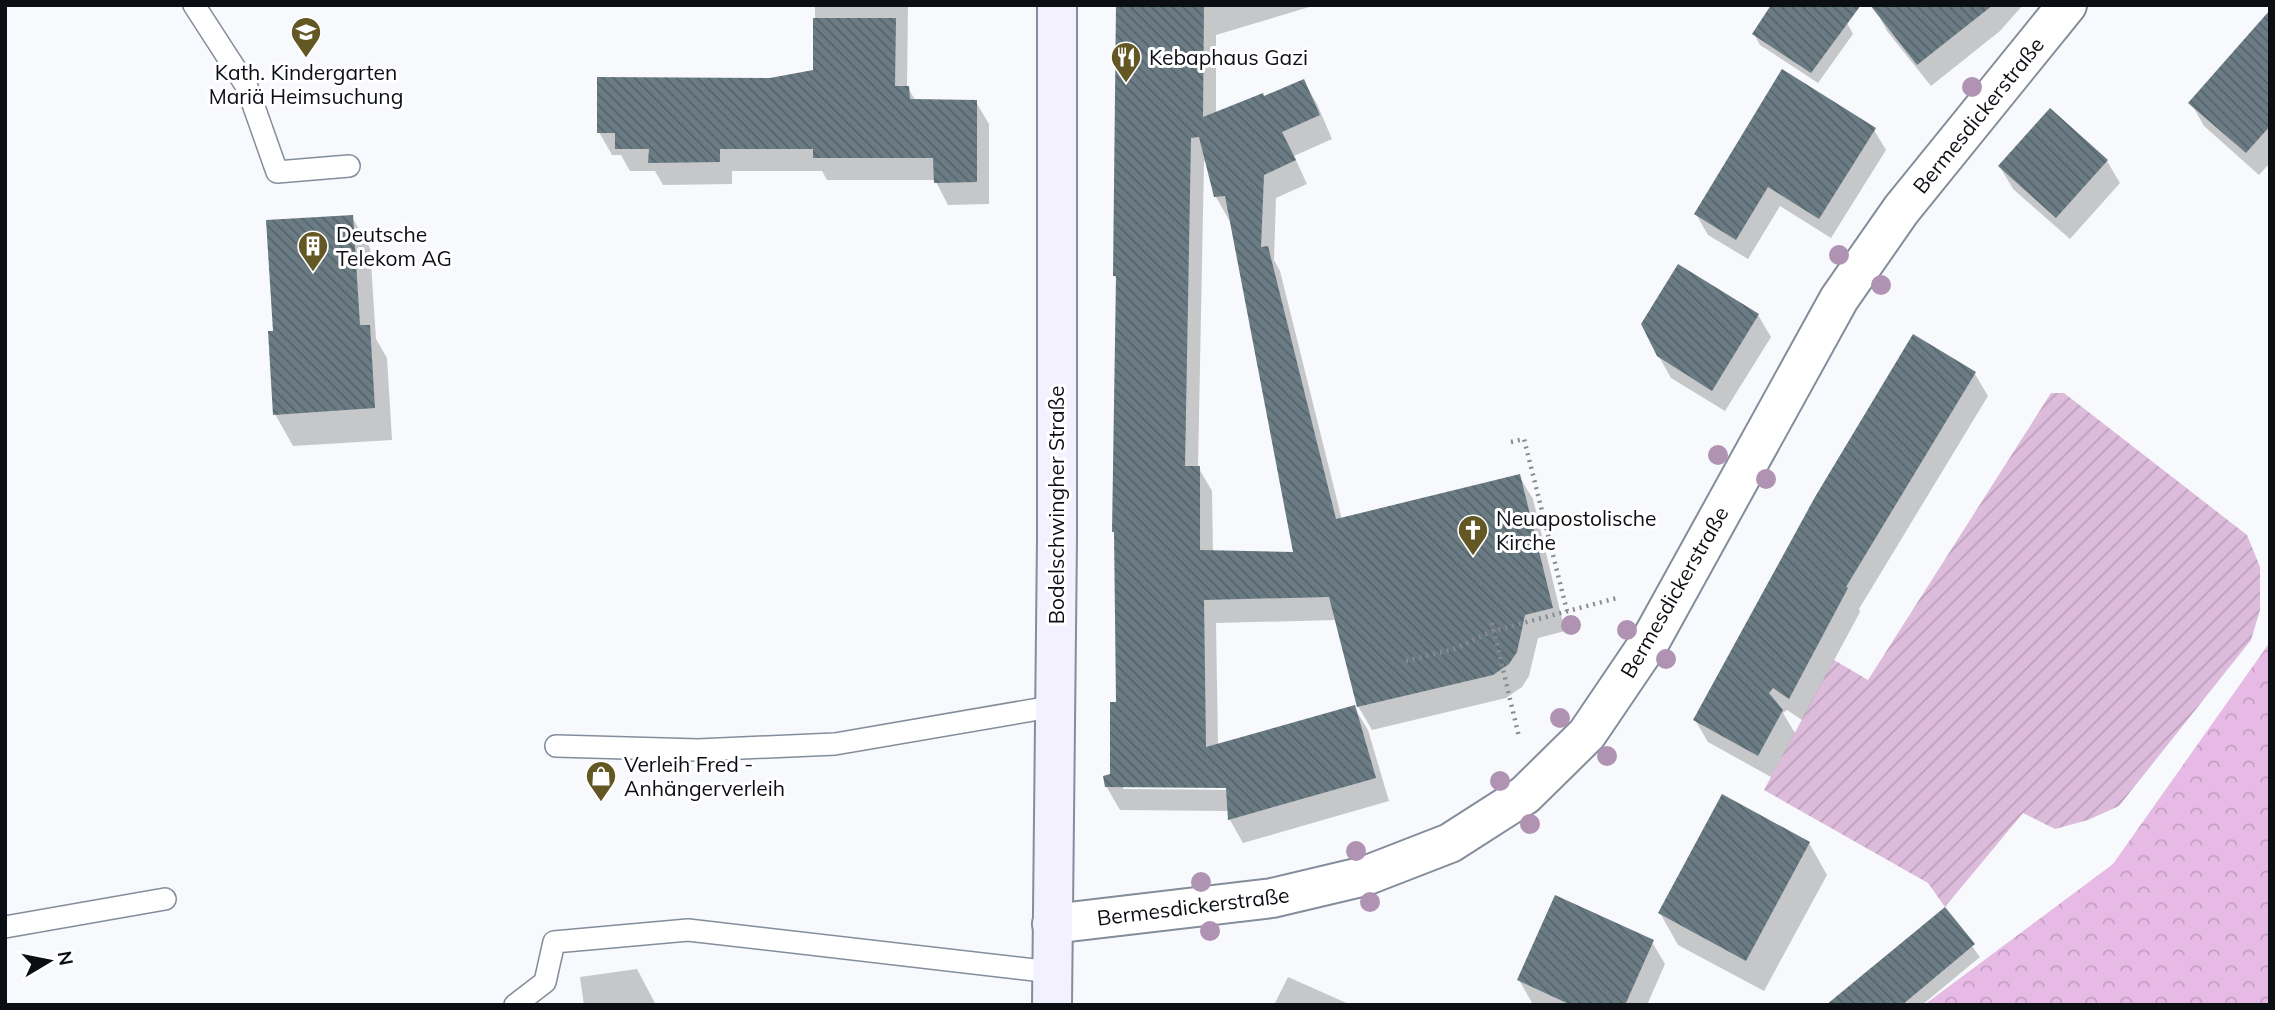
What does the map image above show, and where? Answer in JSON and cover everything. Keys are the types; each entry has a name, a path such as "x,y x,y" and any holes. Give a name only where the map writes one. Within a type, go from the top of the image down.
{"street":[{"name":"Bodelschwingher Straße","path":"1052,989 1056,706 1057,5"},
{"name":"Bermesdickerstraße","path":"1052,924 1272,898 1365,876 1450,843 1525,795 1587,734 1652,638 1839,299 1901,210 2067,5"}],"lane":[{"path":"194,5 247,87 277,172 349,166"},
{"path":"556,746 698,750 835,744 1056,706"},
{"path":"5,927 164,899"},
{"path":"515,1005 545,982 554,942 688,930 1052,989"}],"path":[{"path":"1511,442 1524,439 1567,611"},
{"path":"1406,661 1454,649 1493,631 1617,598"},
{"path":"1492,623 1518,736 1552,769"}],"green space":[{"path":"2270,642 2270,1005 1924,1005 2113,864"}],"shaded area":[{"path":"2051,393 2064,393 2247,535 2260,567 2260,610 2251,640 2119,806 2088,820 2055,829 2023,813 1945,907 1928,883 1764,790 1834,660 1868,680"}],"building":[{"path":"1116,5 1204,5 1203,117 1304,79 1320,115 1282,132 1296,160 1264,175 1261,247 1268,246 1336,519 1520,474 1553,608 1525,615 1517,652 1509,664 1493,675 1357,707 1329,597 1204,600 1206,747 1355,705 1376,778 1228,820 1226,788 1105,787 1103,776 1110,774 1110,702 1116,702 1112,532 1116,276 1113,276","holes":["1199,137 1214,197 1225,196 1293,552 1200,550 1200,466 1185,466 1191,138"]},
{"path":"1771,5 1861,5 1811,73 1752,34"},
{"path":"1870,5 1993,5 1917,65"},
{"path":"2270,10 2270,126 2246,153 2188,103"},
{"path":"813,18 896,18 895,86 909,86 910,99 977,100 977,182 934,183 933,158 813,158 813,149 720,149 720,162 648,163 649,149 615,149 615,133 597,133 597,77 770,78 813,70"},
{"path":"1782,69 1876,128 1819,219 1768,187 1736,240 1694,214"},
{"path":"2050,108 2108,160 2056,218 1998,166"},
{"name":"Deutsche Telekom AG","path":"353,215 360,325 370,325 375,408 273,415 268,331 273,331 266,220"},
{"path":"1678,264 1759,314 1712,391 1657,356 1641,324"},
{"path":"1913,334 1976,372 1846,587 1848,588 1789,699 1773,688 1769,693 1783,710 1758,756 1693,720 1815,497"},
{"path":"1722,794 1810,842 1746,961 1658,913"},
{"path":"1555,895 1654,940 1625,1005 1571,1005 1517,980"},
{"path":"1945,907 1975,944 1902,1005 1826,1005"}],"place":[{"name":"Kath. Kindergarten Mariä Heimsuchung","path":"306,59"},
{"name":"Kebaphaus Gazi","path":"1126,84"},
{"name":"Deutsche Telekom AG","path":"313,273"},
{"name":"Neuapostolische Kirche","path":"1473,557"},
{"name":"Verleih Fred - Anhängerverleih","path":"601,803"}]}
